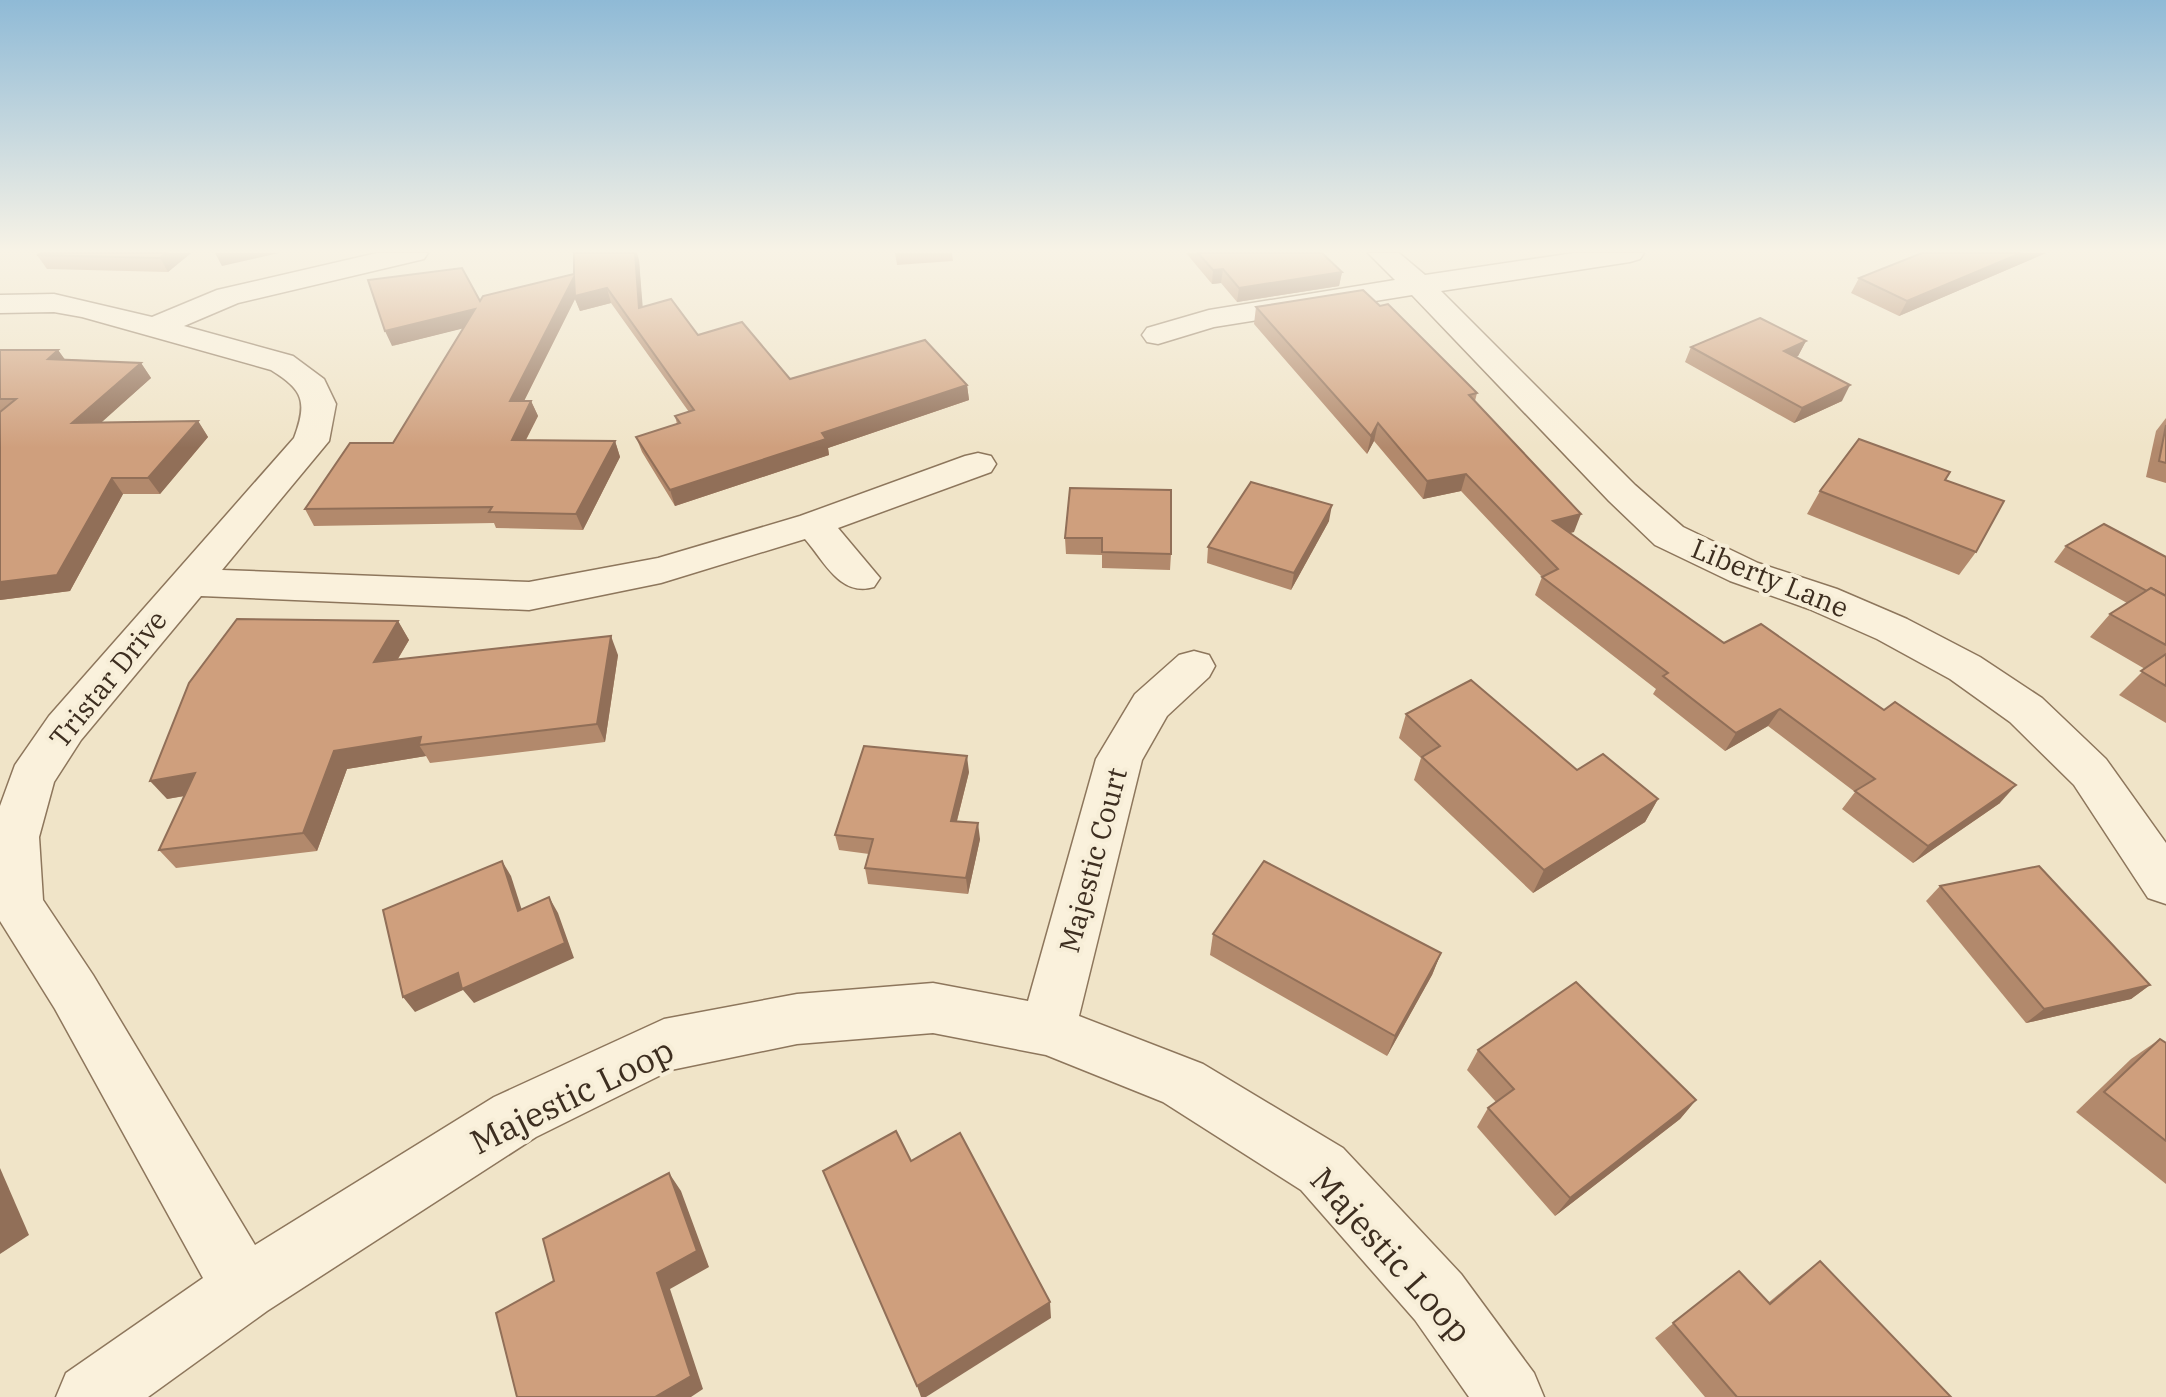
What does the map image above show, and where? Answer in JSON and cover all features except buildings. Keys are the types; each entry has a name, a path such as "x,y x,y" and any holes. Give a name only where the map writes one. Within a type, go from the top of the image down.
{"street":[{"name":"Tristar Drive","path":"116,318 282,363 304,376 316,393 321,415 304,450 16,781 18,905 74,992 244,1288"},
{"path":"151,329 176,318"},
{"path":"1158,335 1214,318"},
{"name":"Liberty Lane","path":"1451,318 1622,493 1669,536 1744,572 1823,599 1892,629 1965,668 2026,710 2090,772 2166,883"},
{"path":"188,582 529,596 661,570 813,524 978,464"},
{"path":"813,524 860,578"},
{"name":"Majestic Court","path":"1048,1030 1119,759 1151,705 1194,666"},
{"name":"Majestic Loop","path":"90,1397 244,1288 515,1117 664,1045 797,1019 933,1008 1048,1030 1183,1083 1322,1169 1438,1297 1510,1397"}]}
